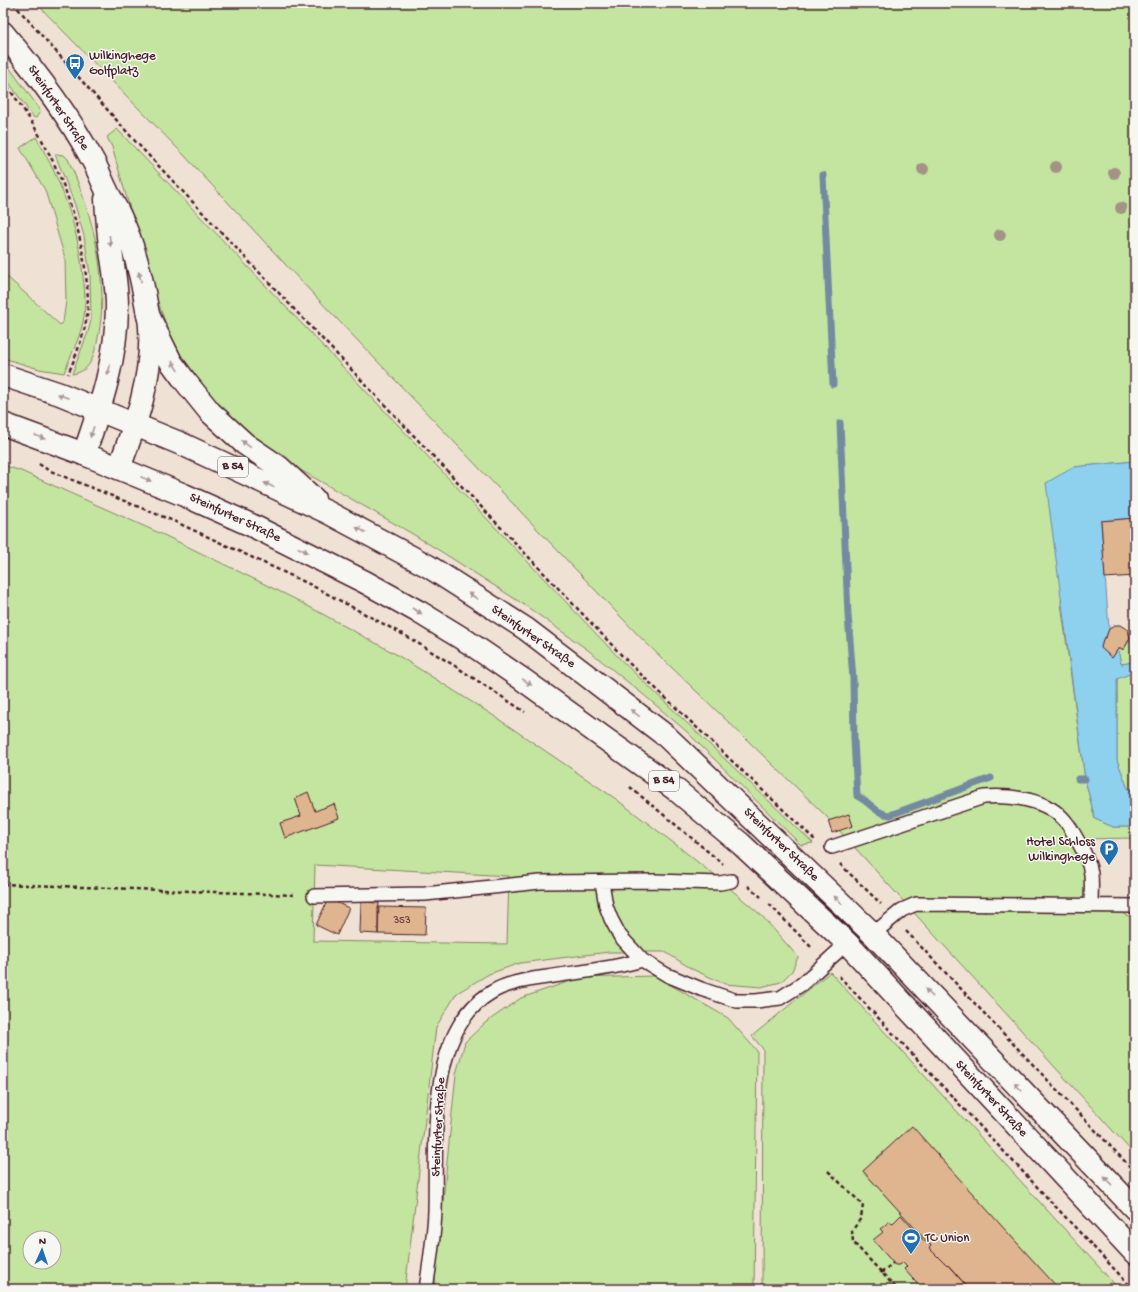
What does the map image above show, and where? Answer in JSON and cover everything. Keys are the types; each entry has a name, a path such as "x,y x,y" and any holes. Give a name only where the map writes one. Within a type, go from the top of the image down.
{"main road":[{"name":"Steinfurter Straße","path":"3,33 26,61 68,118 93,160 129,238 145,295 150,326 148,367 141,406 119,468"},
{"name":"Steinfurter Straße","path":"105,188 116,288 116,330 112,357 99,410 84,454 184,495 314,556 406,604 468,642 535,688 675,789 741,844 847,943 1135,1253"},
{"path":"148,315 171,362 210,412 245,444 279,467 329,513"},
{"name":"B 54","path":"3,375 60,394 99,410"},
{"name":"Steinfurter Straße","path":"99,410 184,445 329,513 428,566 526,629 666,736 873,934 1135,1209"},
{"name":"B 54","path":"3,424 84,454"}],"lane":[{"path":"826,845 984,797 1002,795 1018,797 1036,802 1051,810 1065,821 1074,834 1084,851 1091,874 1091,905"},
{"path":"314,896 425,894 540,882 720,883 731,881"},
{"path":"602,882 606,906 611,919 620,936 642,960 667,975 701,989 737,1001 756,1001 780,998 802,984 847,943"},
{"path":"873,934 893,916 916,904 1135,906"},
{"name":"Steinfurter Straße","path":"426,1289 432,1249 435,1212 438,1102 442,1069 449,1046 458,1026 471,1008 492,991 522,980 624,965 642,960"}],"path":[{"path":"13,3 135,142 629,663 826,845"},
{"path":"3,81 24,110 37,132 63,184 74,216 83,252 86,280 87,316 60,394"},
{"path":"42,438 36,457 38,463 48,470 176,522 309,584 406,636 530,715"},
{"path":"628,786 728,868"},
{"path":"836,860 893,916 1135,1172"},
{"path":"744,882 766,901 826,963 1133,1289"},
{"path":"3,884 314,896"},
{"path":"828,1171 863,1205 861,1218 852,1231 853,1242 897,1289"},
{"path":"881,1273 893,1262"}],"green space":[{"path":"36,3 1135,3 1135,461 1074,467 1061,603 1085,779 1095,819 1113,827 1135,827 1135,838 1081,839 1086,895 1096,902 1135,919 1135,1155 825,815 641,638 298,278 184,155"},
{"path":"3,59 39,108 40,112 36,118 33,117 3,74"},
{"path":"117,129 623,662 813,843 801,845 686,731 588,650 526,606 445,554 268,450 218,407 186,365 169,332 155,295 112,147 107,137"},
{"path":"36,137 61,187 73,222 81,258 84,283 85,305 83,322 77,342 64,373 39,369 3,358 3,273 60,325 63,322 66,301 65,258 45,190 20,148"},
{"path":"55,154 64,155 68,159 77,180 92,226 101,273 101,320 96,348 87,367 78,373 72,374 91,320 90,274 84,236 75,205"},
{"path":"3,465 21,471 166,536 293,598 394,653 491,714 616,799 679,847 762,916 798,957 792,971 781,982 761,987 725,984 692,969 665,952 609,952 520,963 489,974 457,993 436,1027 405,1289 3,1289","holes":["315,865 509,876 507,944 313,941"]},
{"path":"1135,641 1135,662 1121,664 1118,649 1124,649 1128,642"},
{"path":"1135,672 1135,789 1128,789 1117,760 1117,678"},
{"path":"830,972 1119,1289 762,1289 763,1049 752,1036"},
{"path":"655,976 728,1018 757,1051 754,1289 434,1289 456,1074 465,1042 485,1023 521,998 579,978"}],"water":[{"path":"1135,461 1135,518 1101,521 1109,629 1106,637 1102,641 1103,644 1101,648 1112,658 1118,649 1121,664 1135,662 1135,672 1117,679 1117,760 1128,789 1135,789 1135,827 1113,827 1095,819 1085,779 1046,483 1074,467"}],"building":[{"path":"1135,518 1135,576 1105,578 1101,521"},
{"path":"1116,625 1120,625 1128,630 1130,638 1124,649 1118,649 1112,658 1101,648 1103,639 1106,637 1109,629"},
{"path":"308,792 315,811 334,804 339,818 285,838 280,823 301,816 295,798"},
{"path":"849,814 853,826 832,833 828,821"},
{"path":"328,899 349,908 337,935 316,925"},
{"path":"361,902 379,903 378,934 360,933"},
{"path":"378,907 426,908 425,935 378,934"},
{"path":"912,1126 1059,1289 969,1289 948,1265 947,1266 929,1248 931,1246 863,1171"},
{"name":"TC Union","path":"901,1215 925,1242 926,1240 931,1246 929,1248 947,1266 948,1265 969,1289 922,1289 904,1269 907,1266 903,1262 900,1265 895,1265 873,1240 883,1232 880,1229 890,1221 892,1224"}],"waterway":[{"path":"823,175 833,384"},
{"path":"840,423 848,615 853,679 857,796 877,810 890,815 991,778"},
{"path":"1078,779 1085,779"}],"place":[{"name":"Wilkinghege Golfplatz","path":"75,80"},
{"name":"Hotel Schloss Wilkinghege","path":"1109,866"},
{"name":"TC Union","path":"911,1255"}]}
